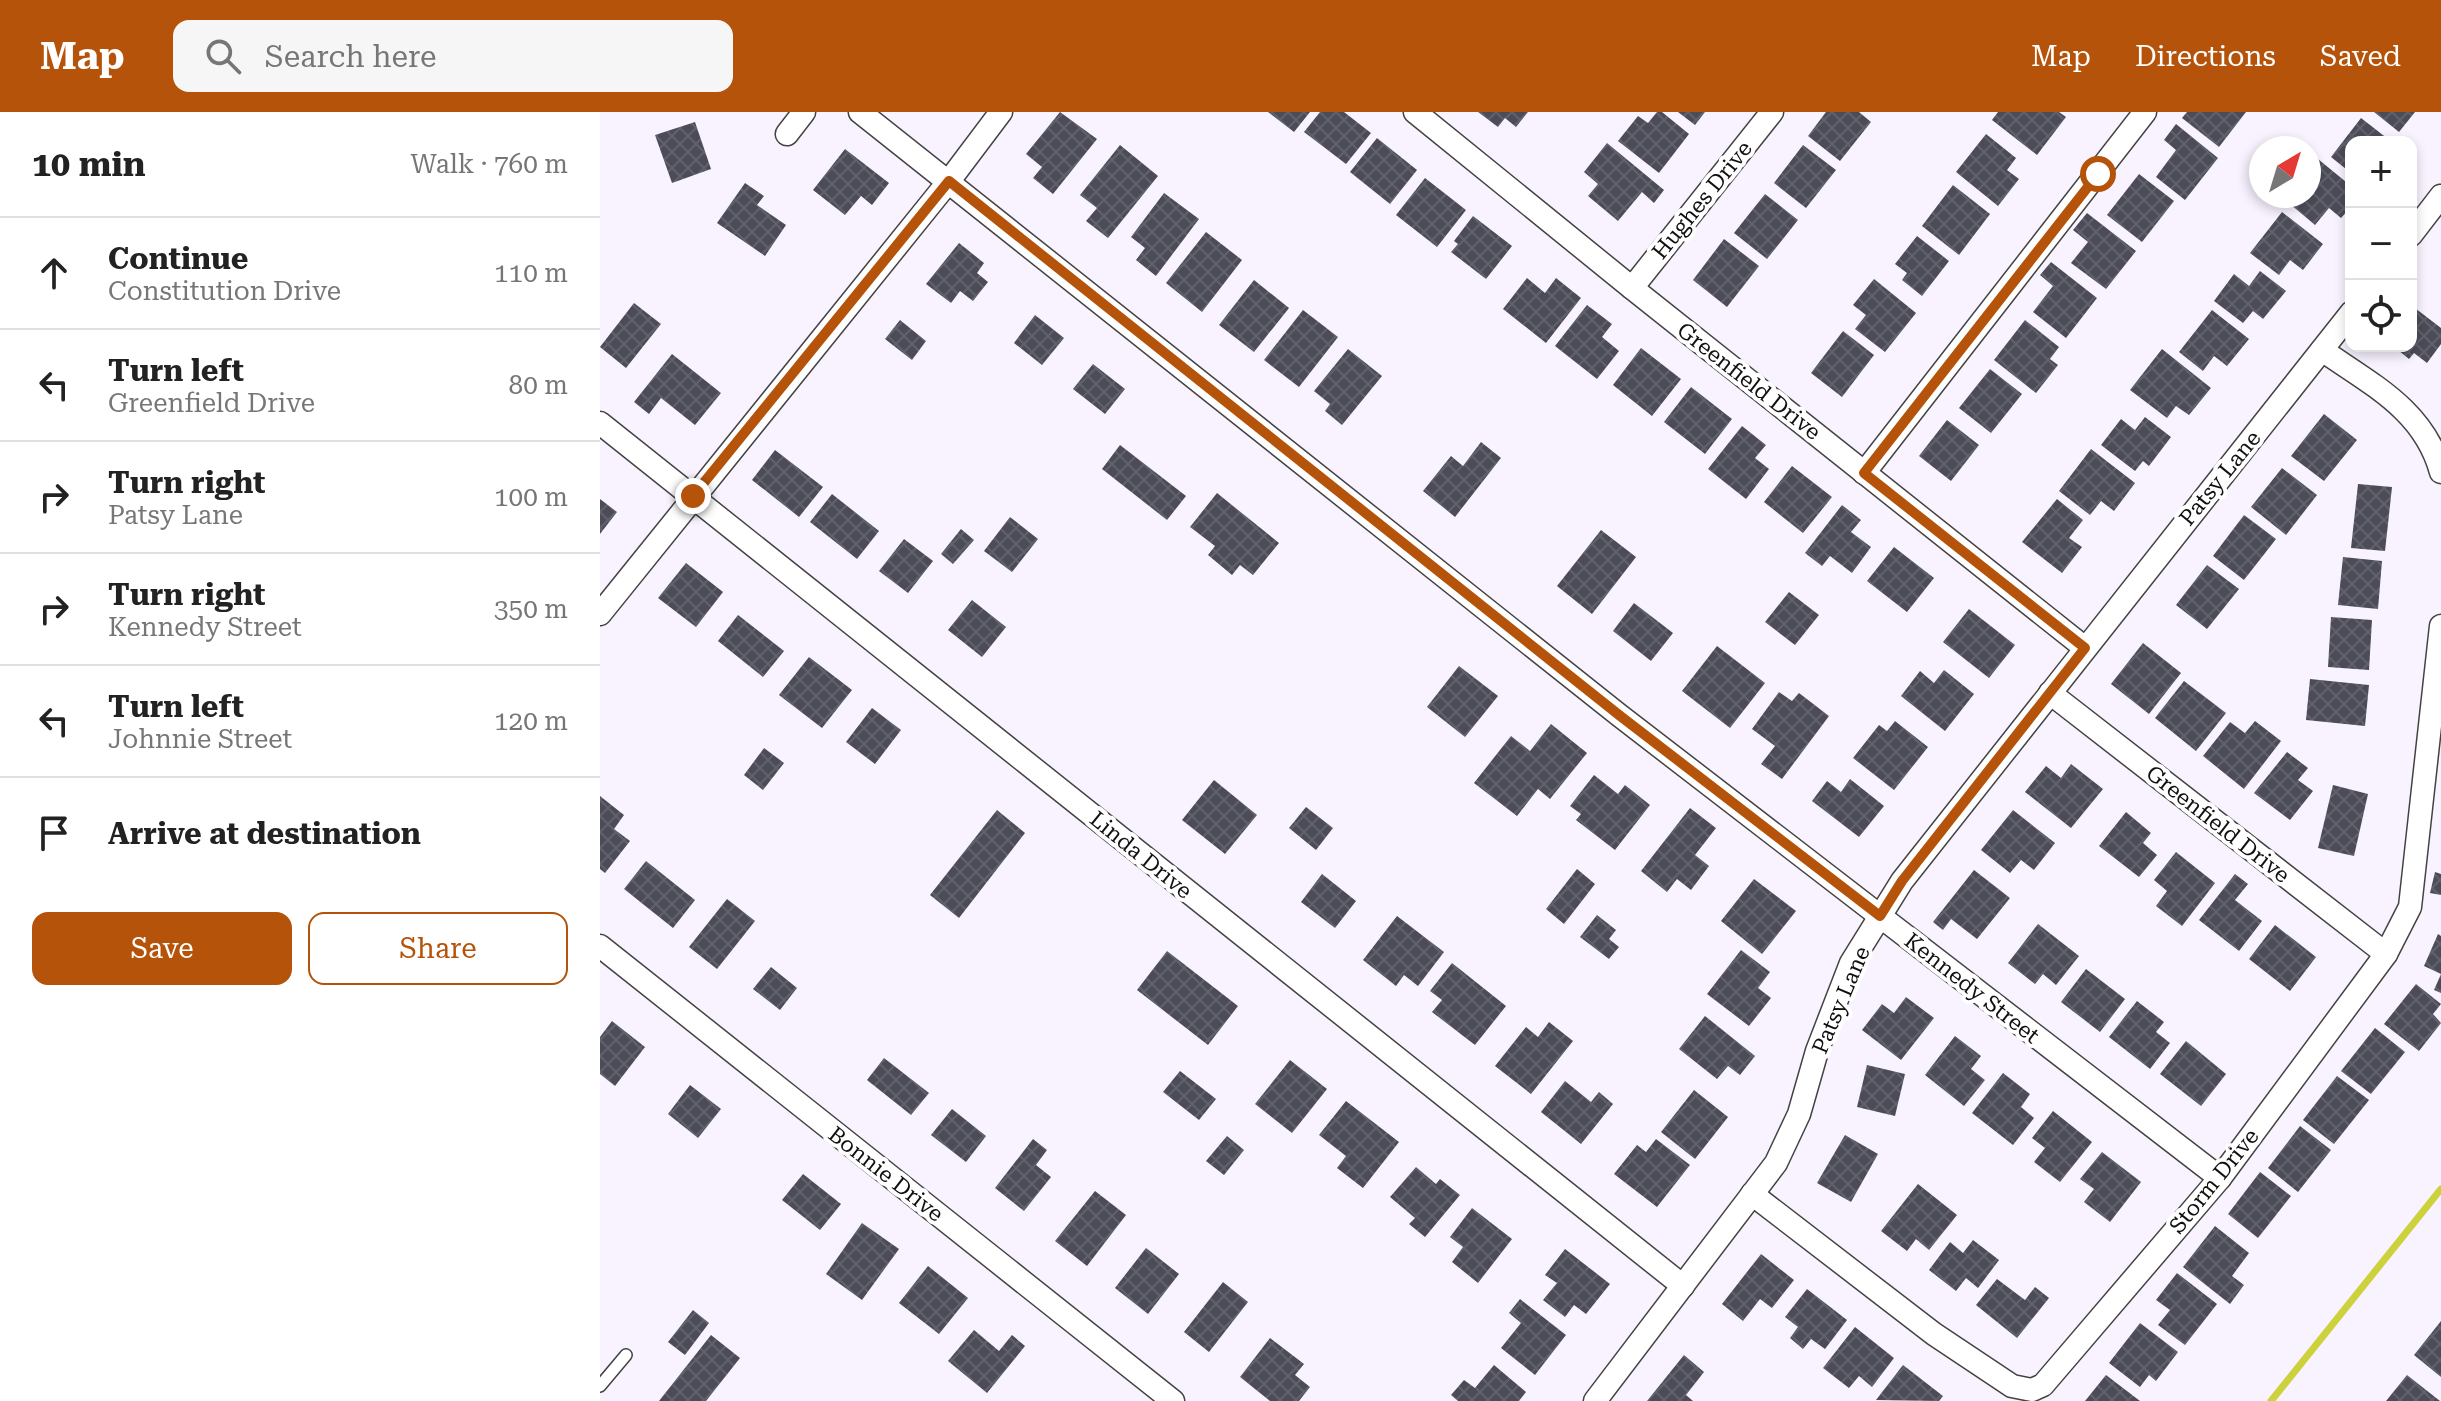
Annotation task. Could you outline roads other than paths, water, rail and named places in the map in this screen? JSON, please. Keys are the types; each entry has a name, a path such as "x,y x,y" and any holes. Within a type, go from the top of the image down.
{"street":[{"path":"787,134 804,112"},
{"name":"Kennedy Street","path":"860,112 1619,715 2220,1178"},
{"path":"600,614 949,181 1001,112"},
{"name":"Greenfield Drive","path":"1415,112 2085,648"},
{"name":"Hughes Drive","path":"1632,288 1772,112"},
{"path":"1864,473 2145,112"},
{"path":"2417,227 2441,196"},
{"name":"Patsy Lane","path":"1595,1401 1776,1163 1790,1138 1817,1051 1851,963 1902,881 2345,321"},
{"path":"2322,350 2400,405 2423,428 2441,472"},
{"name":"Linda Drive","path":"600,423 1683,1286"},
{"name":"Storm Drive","path":"1752,1194 1934,1334 2012,1386 2032,1390 2043,1385 2220,1178 2386,954 2410,907 2441,626"},
{"name":"Greenfield Drive","path":"2050,693 2386,954"},
{"name":"Bonnie Drive","path":"600,946 1173,1401"}],"lane":[{"path":"600,1386 626,1355"}],"waterway":[{"path":"2271,1401 2441,1189"}]}
